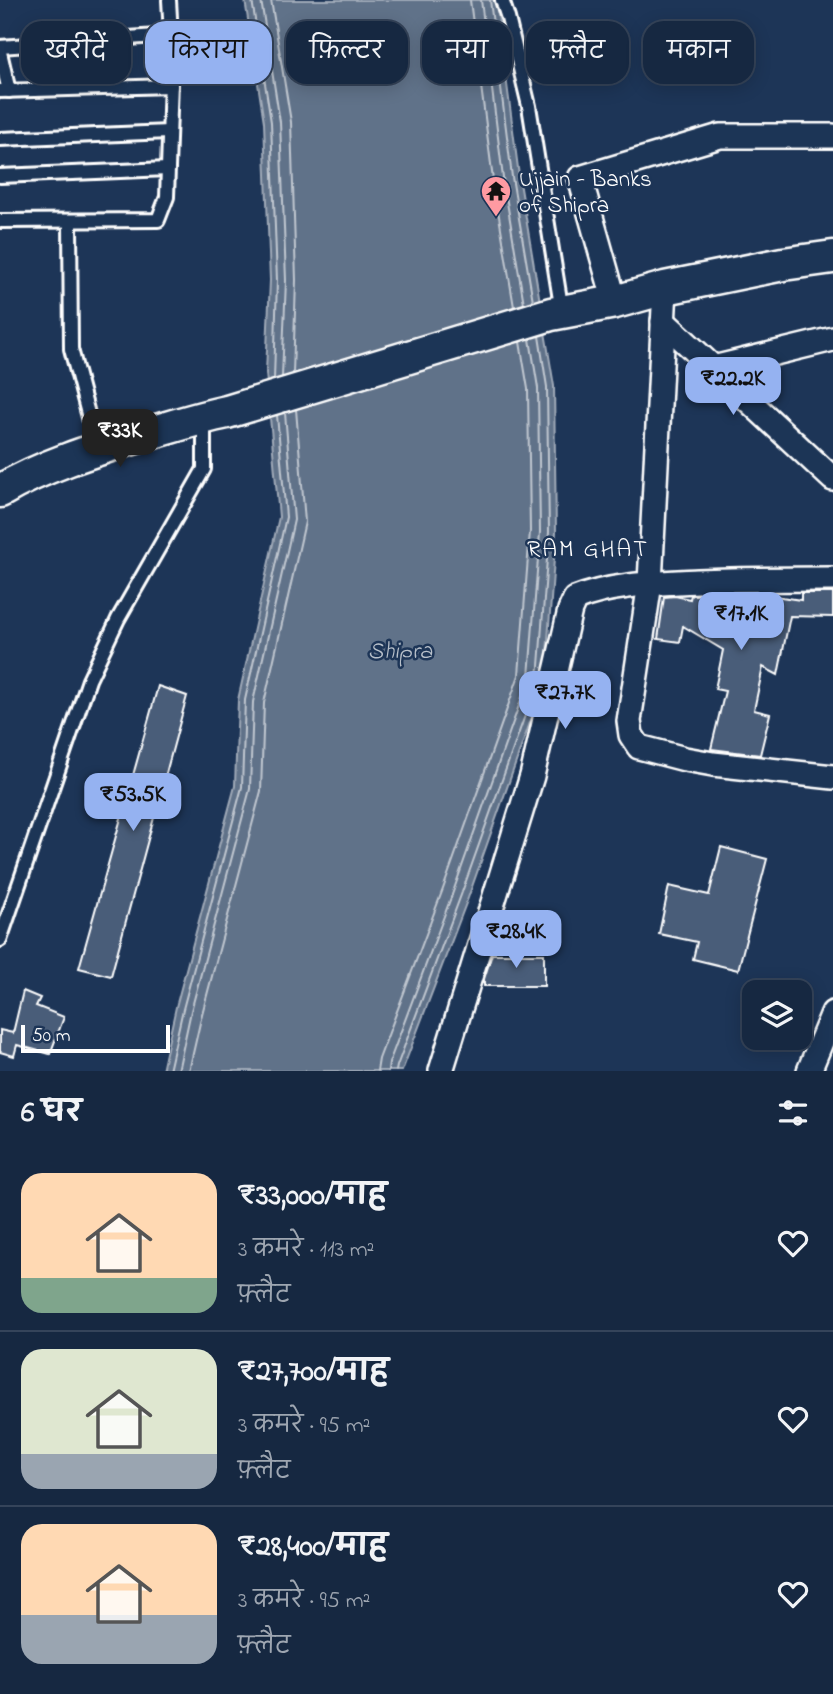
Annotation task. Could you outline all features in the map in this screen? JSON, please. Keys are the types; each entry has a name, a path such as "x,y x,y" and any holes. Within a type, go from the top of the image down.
{"main road":[{"path":"0,491 27,475 97,449 557,313 783,264 833,257"}],"street":[{"path":"615,302 580,178 720,136 833,136"},
{"path":"665,288 650,583 629,721 631,735 639,747 685,759 833,777"},
{"path":"663,321 833,479"},
{"path":"713,368 833,339"},
{"path":"441,1071 532,776 570,610 575,599 587,594 650,583 833,579"},
{"path":"808,1071 833,1013"}],"lane":[{"path":"169,0 170,21"},
{"path":"502,0 529,106 557,313"},
{"path":"0,221 158,220 167,197 171,86 4,91 0,50 145,37"},
{"path":"0,139 169,132"},
{"path":"0,176 168,169"},
{"path":"70,221 71,349 97,449"},
{"path":"0,940 89,680 118,619 204,468 216,414"}],"water":[{"name":"Shipra","path":"245,0 496,0 499,21 422,21 422,84 507,84 519,176 554,386 556,532 545,680 468,898 402,1071 162,1071 176,1007 235,786 238,700 279,517 266,373 270,280 264,122 258,84 272,84 272,21 248,21"}],"building":[{"path":"801,593 833,593 833,617 790,616 778,675 763,667 754,710 770,714 760,755 711,749 725,691 715,689 723,650 683,626 680,642 658,639 664,597 690,599 691,595 721,594 738,600 739,594 761,594 801,600"},
{"path":"158,686 187,696 111,976 79,968"},
{"path":"721,847 767,859 738,970 693,959 697,942 659,934 669,886 709,895"},
{"path":"492,954 544,954 544,986 484,986"},
{"path":"23,991 40,998 36,1006 64,1017 50,1054 17,1045 14,1056 0,1052 0,1030 13,1033"}],"place":[{"name":"Ujjain - Banks of Shipra","path":"496,218"}],"district":[{"name":"RAM GHAT","path":"588,548"}]}
